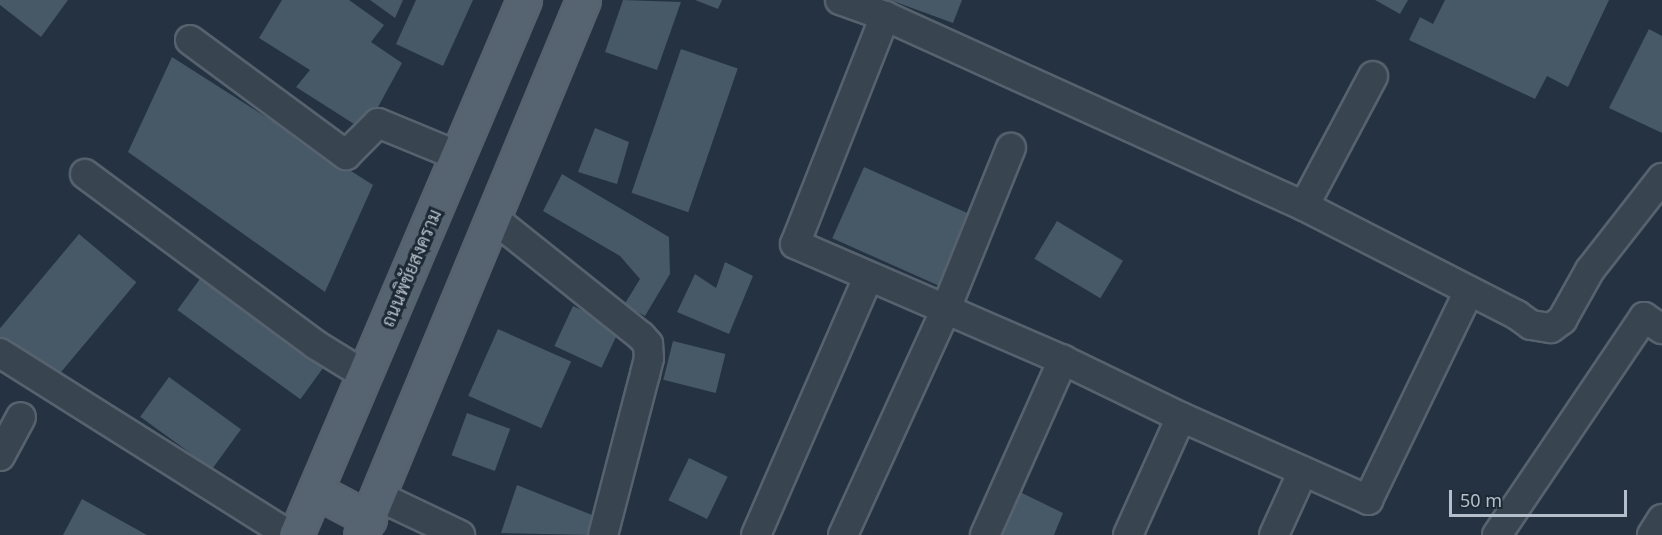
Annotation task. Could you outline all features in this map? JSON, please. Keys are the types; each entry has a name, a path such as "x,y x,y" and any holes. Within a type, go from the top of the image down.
{"main road":[{"name":"ถนนพิชัยสงคราม","path":"296,535 524,0"},
{"path":"316,491 369,517 583,0"}],"street":[{"path":"840,0 885,16 1304,206 1531,325 1551,328 1562,320 1590,270 1662,178"},
{"path":"885,16 795,244 945,311 1063,360 1181,417 1368,500 1469,291"},
{"path":"190,40 346,155 376,124 382,123 458,156"},
{"path":"1304,206 1373,76"},
{"path":"843,535 945,311 1011,148"},
{"path":"85,174 316,345 365,375"},
{"path":"493,218 648,344 647,366 603,535"},
{"path":"756,535 868,277"},
{"path":"1497,535 1644,318 1662,329"},
{"path":"0,353 289,535"},
{"path":"985,535 1063,360"},
{"path":"0,456 21,417"},
{"path":"1128,535 1181,417"},
{"path":"1274,535 1303,471"},
{"path":"369,517 460,535"},
{"path":"1652,535 1662,519"}],"building":[{"path":"0,0 68,0 41,37 0,5"},
{"path":"282,0 349,0 384,25 371,42 402,63 365,131 296,87 310,70 259,38"},
{"path":"370,0 403,0 395,18"},
{"path":"416,0 473,0 443,66 396,44"},
{"path":"623,0 681,2 657,70 605,52"},
{"path":"695,0 722,0 718,9"},
{"path":"890,0 962,0 953,23"},
{"path":"1375,0 1408,0 1400,14"},
{"path":"1445,0 1609,0 1568,87 1547,76 1535,99 1409,40 1420,17 1433,24"},
{"path":"1649,29 1662,36 1662,133 1609,108"},
{"path":"681,49 738,69 688,212 632,193"},
{"path":"172,57 373,185 325,292 128,152"},
{"path":"595,128 629,142 617,184 578,172"},
{"path":"864,167 975,216 943,287 832,238"},
{"path":"562,174 669,237 670,274 645,316 624,305 640,279 620,256 543,211"},
{"path":"1057,221 1123,261 1100,298 1034,259"},
{"path":"79,234 136,282 52,383 0,339 0,328"},
{"path":"725,262 753,276 729,334 677,312 695,274 716,288"},
{"path":"205,272 328,361 300,399 177,310"},
{"path":"573,306 620,328 602,368 554,346"},
{"path":"498,329 571,362 541,428 468,396"},
{"path":"673,341 725,354 716,393 663,380"},
{"path":"169,377 241,429 212,469 140,417"},
{"path":"467,413 510,429 495,471 452,455"},
{"path":"689,458 728,477 707,519 668,500"},
{"path":"517,485 597,517 592,535 501,533"},
{"path":"1020,492 1063,513 1054,535 1001,535"},
{"path":"82,499 147,535 63,535"}]}
